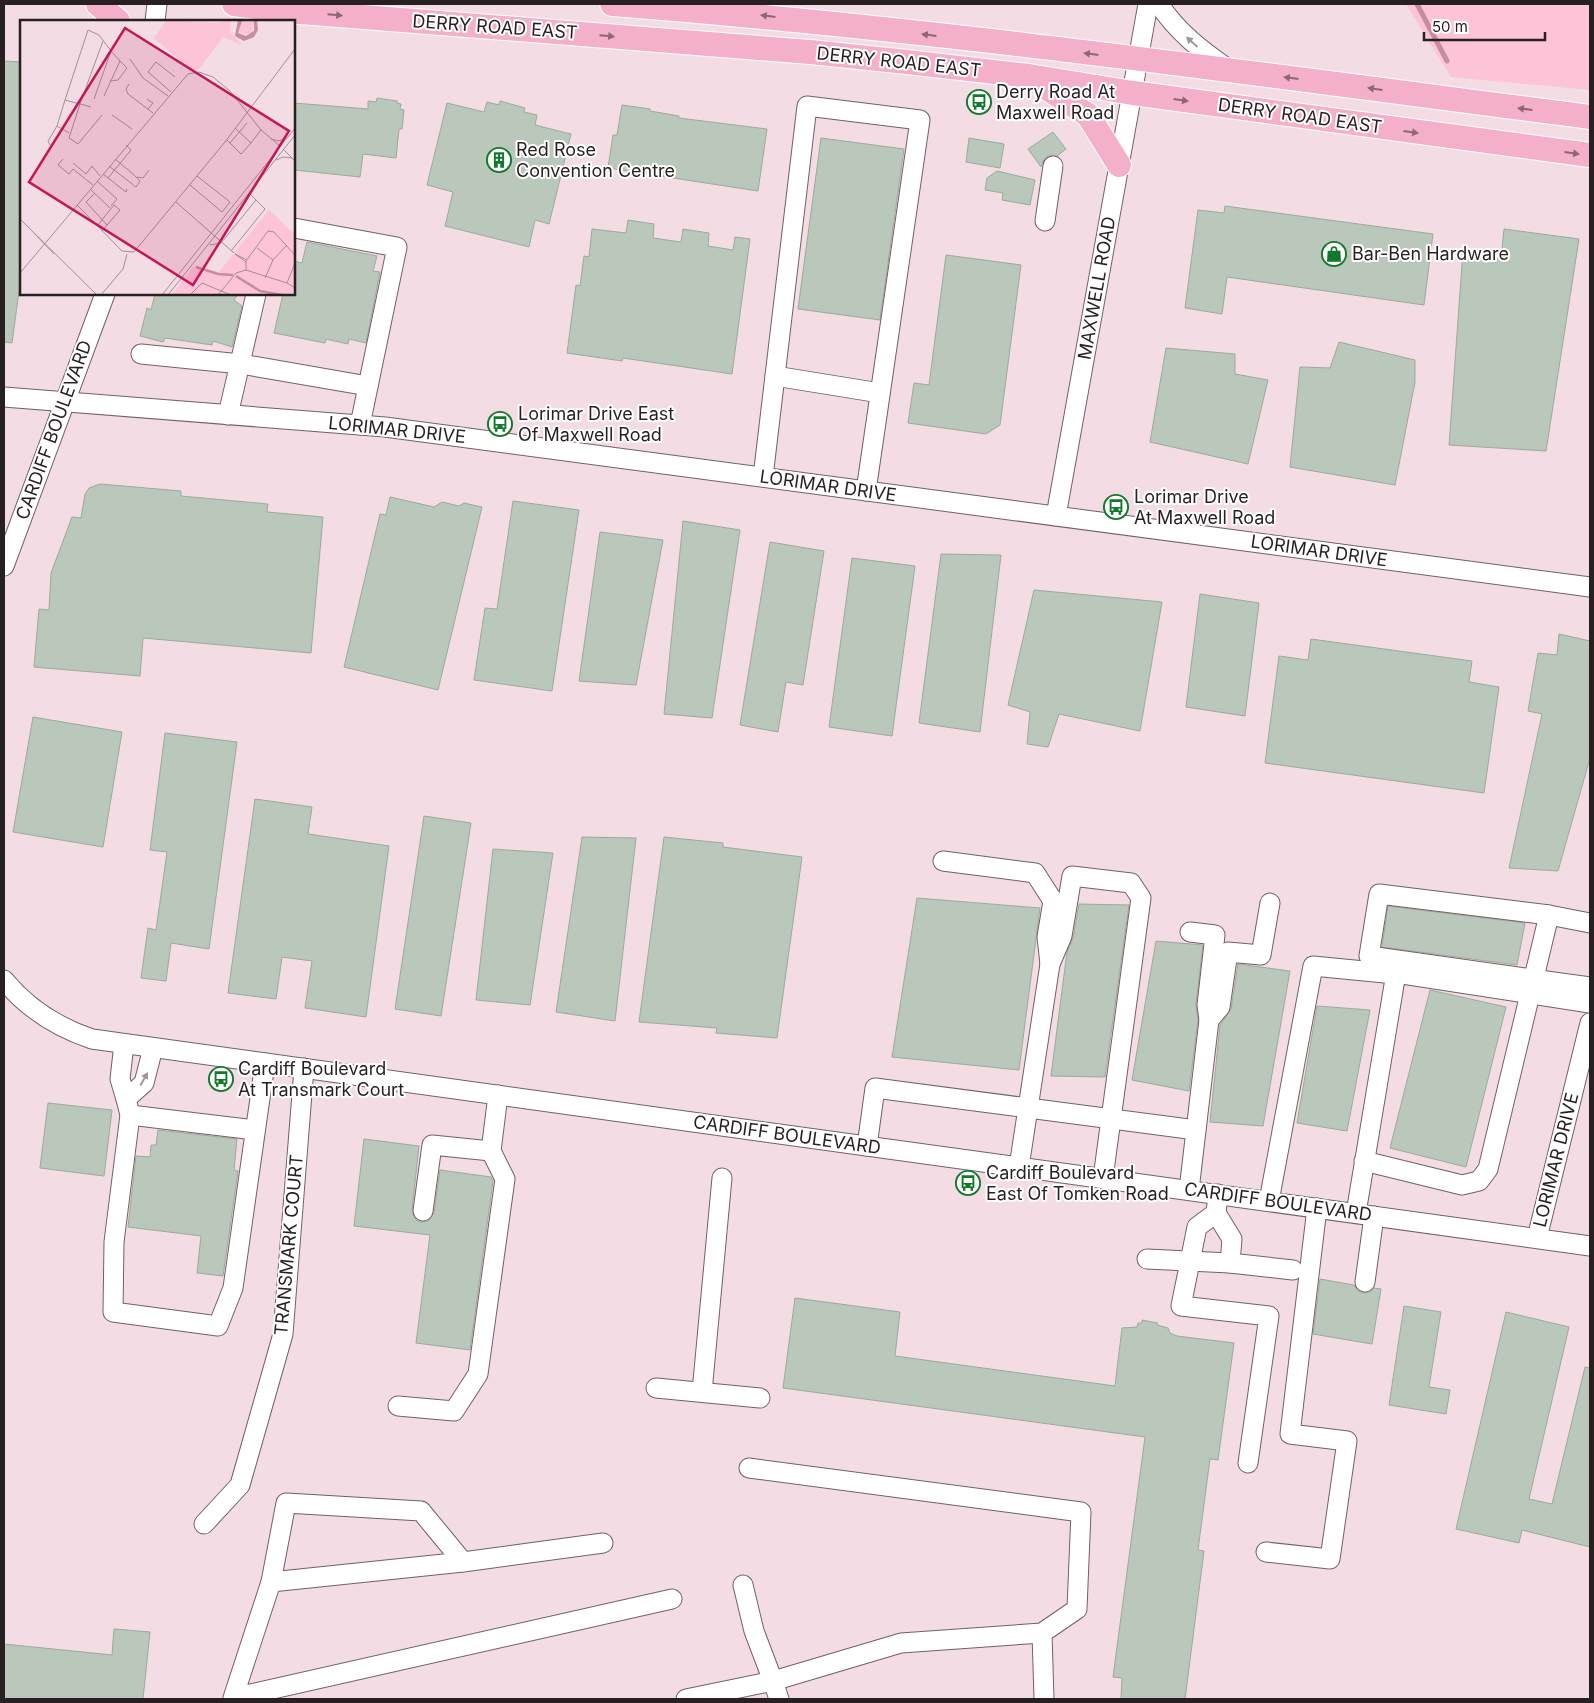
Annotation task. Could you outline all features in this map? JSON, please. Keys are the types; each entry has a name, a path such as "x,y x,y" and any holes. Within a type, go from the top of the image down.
{"main road":[{"path":"98,4 117,20"},
{"name":"DERRY ROAD EAST","path":"234,4 342,15 810,52 1028,76 1133,93 1590,155"},
{"name":"DERRY ROAD EAST","path":"612,4 654,5 752,14 1231,71 1590,117"},
{"path":"1028,76 1088,116 1119,165"}],"street":[{"path":"155,20 156,4"},
{"name":"MAXWELL ROAD","path":"1056,516 1148,4"},
{"path":"1159,4 1168,18 1192,42 1231,71"},
{"path":"763,477 807,106 920,120 866,491"},
{"path":"1045,221 1053,166"},
{"path":"295,228 397,247 360,425"},
{"name":"CARDIFF BOULEVARD","path":"4,566 105,295"},
{"path":"228,415 256,295"},
{"path":"141,354 240,364 368,386"},
{"path":"775,376 880,392"},
{"name":"LORIMAR DRIVE","path":"4,397 360,425 1590,586"},
{"path":"944,861 1035,873 1053,901 1047,937 1050,964"},
{"path":"1019,1167 1050,964 1062,936 1072,876 1131,883 1141,898 1104,1178"},
{"path":"1590,923 1549,915 1379,894 1369,956 1533,986 1590,1003"},
{"path":"1209,1020 1220,1007 1228,952 1261,955 1270,903"},
{"path":"1364,1161 1462,1185 1478,1181 1488,1169 1549,915"},
{"path":"1189,1190 1209,1020 1207,1005 1215,935 1190,932"},
{"path":"1269,1201 1313,966 1533,986 1590,987"},
{"path":"1365,1282 1364,1161 1395,974"},
{"name":"CARDIFF BOULEVARD","path":"4,980 30,1008 49,1021 70,1032 92,1039 1590,1246"},
{"name":"LORIMAR DRIVE","path":"1537,1238 1590,1023"},
{"path":"124,1044 120,1079 128,1107 114,1242 113,1312 218,1326 233,1288 265,1063"},
{"path":"128,1107 144,1083 153,1048"},
{"name":"TRANSMARK COURT","path":"204,1524 240,1485 283,1334 304,1068"},
{"path":"868,1146 875,1088 1196,1130"},
{"path":"398,1406 454,1411 478,1374 505,1179 490,1151 498,1095"},
{"path":"128,1107 255,1130"},
{"path":"423,1211 432,1145 490,1151"},
{"path":"702,1392 722,1178"},
{"path":"1218,1194 1216,1214 1232,1239 1230,1263"},
{"path":"1266,1552 1330,1559 1347,1441 1290,1434 1317,1208"},
{"path":"1216,1214 1197,1227 1181,1306 1269,1316 1248,1463"},
{"path":"1147,1259 1230,1263 1293,1270"},
{"path":"656,1388 760,1398"},
{"path":"686,1699 773,1681 901,1643 1042,1633 1077,1609 1081,1512 750,1468"},
{"path":"233,1699 271,1582 286,1503 422,1511 463,1562"},
{"path":"271,1582 463,1562 603,1543"},
{"path":"742,1585 754,1631 779,1699"},
{"path":"233,1699 672,1599"},
{"path":"1042,1633 1044,1699"}],"shaded area":[{"path":"1406,4 1590,4 1590,90 1451,77"}],"building":[{"path":"4,61 20,62 20,291 12,343 4,342"},
{"path":"377,98 397,101 397,103 401,104 400,109 404,110 402,129 399,129 396,158 363,154 360,177 295,170 295,103 368,109 368,101 376,102"},
{"name":"Red Rose Convention Centre","path":"500,101 525,108 524,112 537,115 535,125 571,134 549,224 535,220 529,247 445,226 453,192 427,185 447,103 484,112 487,102 499,105"},
{"path":"622,105 650,109 650,111 679,116 679,118 767,129 758,191 608,168 613,135 617,135"},
{"path":"1053,132 1066,149 1057,156 1048,156 1044,159 1041,167 1028,149"},
{"path":"821,138 904,149 880,320 798,309"},
{"path":"969,138 1004,144 1000,168 966,162"},
{"path":"997,171 1035,180 1030,205 1002,200 1003,193 985,190 987,178"},
{"path":"1225,206 1433,234 1424,305 1227,277 1222,314 1185,308 1198,210 1224,213"},
{"path":"628,220 654,224 653,238 681,242 683,229 709,233 708,246 733,250 735,237 750,239 732,374 623,358 622,361 567,353 576,285 580,286 584,256 589,257 592,229 626,233"},
{"path":"1504,229 1579,239 1546,451 1449,445 1463,251 1501,259"},
{"path":"307,242 377,256 373,271 380,272 366,343 349,339 348,344 326,339 325,343 274,333 283,295 295,295 295,261 302,263"},
{"path":"946,255 1021,265 1000,425 986,434 908,423 914,383 929,385"},
{"path":"155,295 237,295 234,300 242,306 232,347 213,341 212,345 165,338 163,342 140,336 147,308 151,310"},
{"path":"1339,342 1415,360 1415,382 1395,485 1290,467 1300,367 1330,368"},
{"path":"1166,348 1235,354 1235,374 1268,380 1248,464 1150,442"},
{"path":"100,484 181,491 181,496 268,504 267,512 323,517 311,653 143,638 140,676 34,667 39,609 49,610 51,573 72,517 81,518 85,494 89,488"},
{"path":"390,497 434,507 442,502 459,506 464,503 482,507 438,690 344,667 380,514 386,515"},
{"path":"513,501 579,510 552,691 474,680 485,608 497,609"},
{"path":"683,521 740,530 712,718 664,714"},
{"path":"600,532 663,540 636,685 579,681"},
{"path":"770,542 824,551 803,685 786,682 778,732 740,725"},
{"path":"941,554 1001,555 980,732 919,723"},
{"path":"852,558 915,566 892,736 829,727"},
{"path":"1034,590 1162,602 1140,731 1059,714 1048,747 1027,744 1030,712 1008,705"},
{"path":"1200,594 1259,603 1245,716 1186,707"},
{"path":"1559,634 1590,641 1590,758 1558,871 1509,868 1542,714 1528,711 1538,653 1557,655"},
{"path":"1311,639 1472,661 1469,682 1499,687 1484,793 1265,763 1279,656 1308,660"},
{"path":"33,717 122,732 103,847 13,832"},
{"path":"165,733 237,742 209,949 171,943 166,981 141,978 148,928 156,930 167,852 150,850"},
{"path":"255,799 312,807 308,834 389,846 366,1017 305,1008 312,961 282,957 276,999 228,993"},
{"path":"424,816 471,823 441,1016 395,1009"},
{"path":"582,837 636,838 615,1021 556,1012"},
{"path":"664,837 723,843 723,847 802,857 777,1038 716,1033 717,1028 639,1022"},
{"path":"493,849 553,853 530,1005 476,1000"},
{"path":"917,898 1040,908 1019,1070 892,1057"},
{"path":"1079,904 1129,905 1105,1077 1051,1076 1067,952 1073,938"},
{"path":"1388,906 1525,923 1517,965 1382,947"},
{"path":"1156,941 1203,945 1196,1004 1198,1020 1189,1091 1132,1080"},
{"path":"1238,964 1290,971 1263,1126 1210,1122 1220,1025 1231,1009"},
{"path":"1430,990 1506,1007 1466,1167 1390,1148"},
{"path":"1317,1006 1370,1010 1347,1131 1297,1123"},
{"path":"48,1103 112,1110 104,1176 40,1168"},
{"path":"158,1130 237,1139 234,1170 238,1171 223,1276 197,1273 201,1236 128,1227 136,1156 150,1157 151,1145 156,1145"},
{"path":"364,1139 419,1146 412,1210 416,1220 421,1222 428,1221 434,1213 440,1170 491,1177 493,1181 470,1350 416,1343 430,1235 354,1226"},
{"path":"1320,1279 1354,1285 1358,1291 1363,1293 1370,1292 1374,1288 1381,1289 1372,1344 1313,1334"},
{"path":"795,1298 900,1312 895,1356 1115,1386 1122,1328 1137,1327 1138,1323 1142,1323 1142,1320 1158,1323 1157,1325 1168,1328 1170,1333 1177,1336 1234,1343 1218,1460 1210,1459 1198,1550 1204,1551 1185,1699 1121,1699 1122,1678 1113,1677 1145,1437 783,1388"},
{"path":"1404,1306 1441,1312 1429,1387 1450,1390 1446,1414 1389,1405"},
{"path":"1506,1312 1569,1327 1529,1499 1552,1504 1585,1367 1590,1368 1590,1547 1522,1530 1519,1543 1456,1529"},
{"path":"114,1629 150,1632 143,1699 4,1699 4,1644 112,1655"}],"waterway":[{"path":"1417,4 1447,61"}],"place":[{"name":"Derry Road At Maxwell Road","path":"979,102"},
{"name":"Red Rose Convention Centre","path":"499,160"},
{"name":"Bar-Ben Hardware","path":"1334,254"},
{"name":"Lorimar Drive East Of Maxwell Road","path":"500,424"},
{"name":"Lorimar Drive At Maxwell Road","path":"1116,507"},
{"name":"Cardiff Boulevard At Transmark Court","path":"221,1079"},
{"name":"Cardiff Boulevard East Of Tomken Road","path":"968,1183"}]}
